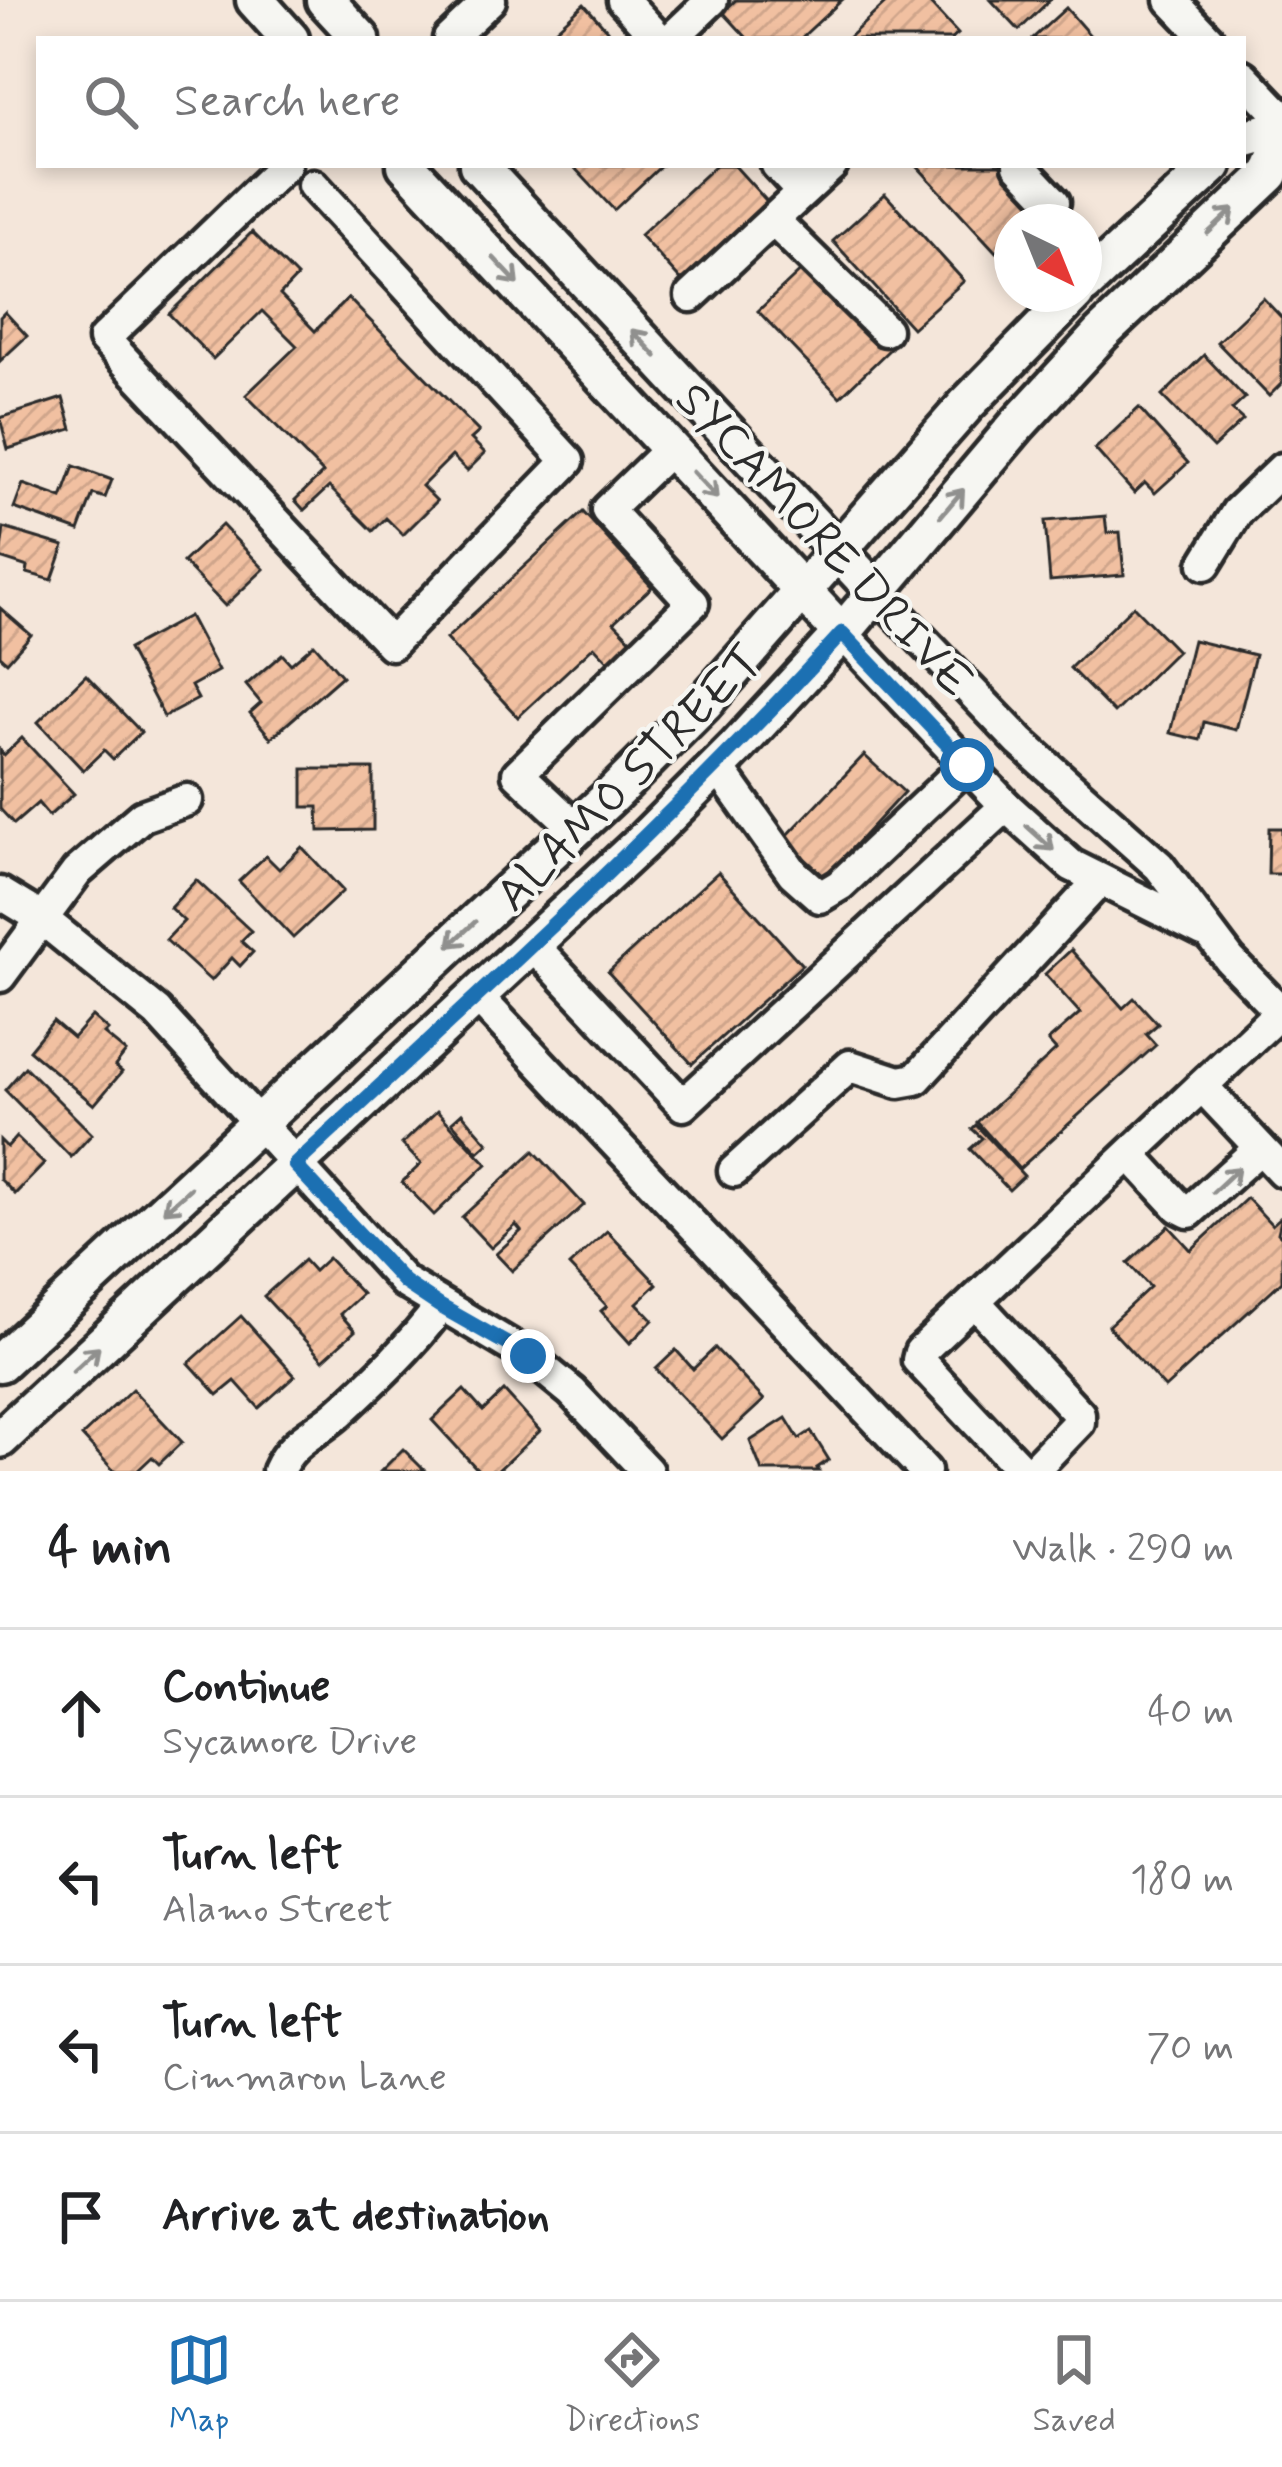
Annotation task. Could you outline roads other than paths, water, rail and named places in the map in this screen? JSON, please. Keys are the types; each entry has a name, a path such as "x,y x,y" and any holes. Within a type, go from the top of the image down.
{"main road":[{"path":"255,0 287,36"},
{"path":"325,0 358,36"},
{"path":"1246,138 1282,128"},
{"name":"ALAMO STREET","path":"0,1439 717,766 842,633 1017,425 1101,334 1270,174 1282,145"},
{"name":"SYCAMORE DRIVE","path":"409,168 842,633"},
{"name":"SYCAMORE DRIVE","path":"481,168 877,592"},
{"path":"1102,268 1210,168"},
{"name":"ALAMO STREET","path":"0,1363 576,828 704,703 967,404 1057,312"}],"street":[{"path":"452,36 490,0"},
{"path":"623,0 656,36"},
{"path":"673,36 712,0"},
{"path":"1171,0 1205,36"},
{"path":"1246,79 1282,117"},
{"path":"780,168 802,192"},
{"path":"691,296 829,168"},
{"path":"1022,168 1054,202"},
{"path":"306,170 568,461 391,644 104,339 306,170"},
{"path":"773,220 885,330"},
{"path":"576,828 518,774 693,603 607,510 670,448"},
{"path":"1205,564 1237,512 1282,469"},
{"name":"SYCAMORE DRIVE","path":"877,592 1020,742 1159,866 1208,934 1281,1012"},
{"name":"SYCAMORE DRIVE","path":"842,633 1006,806 1071,865 1208,934"},
{"path":"717,766 793,873 820,897 839,885 967,765"},
{"path":"0,976 77,872 111,840 142,816 187,800"},
{"path":"532,944 683,1105 1006,806"},
{"path":"734,1171 850,1066 899,1082 916,1079 1100,880"},
{"path":"0,893 40,918 157,1012 404,1282 528,1356 572,1392 647,1471"},
{"path":"477,996 925,1471"},
{"path":"974,1301 1079,1414 1079,1423 1028,1471 918,1360 920,1352 974,1301 1131,1155 1281,1012"},
{"path":"1202,1086 1282,1171"},
{"path":"1131,1155 1189,1212 1260,1148"},
{"path":"278,1471 302,1436 333,1418 395,1362 440,1306"}]}
